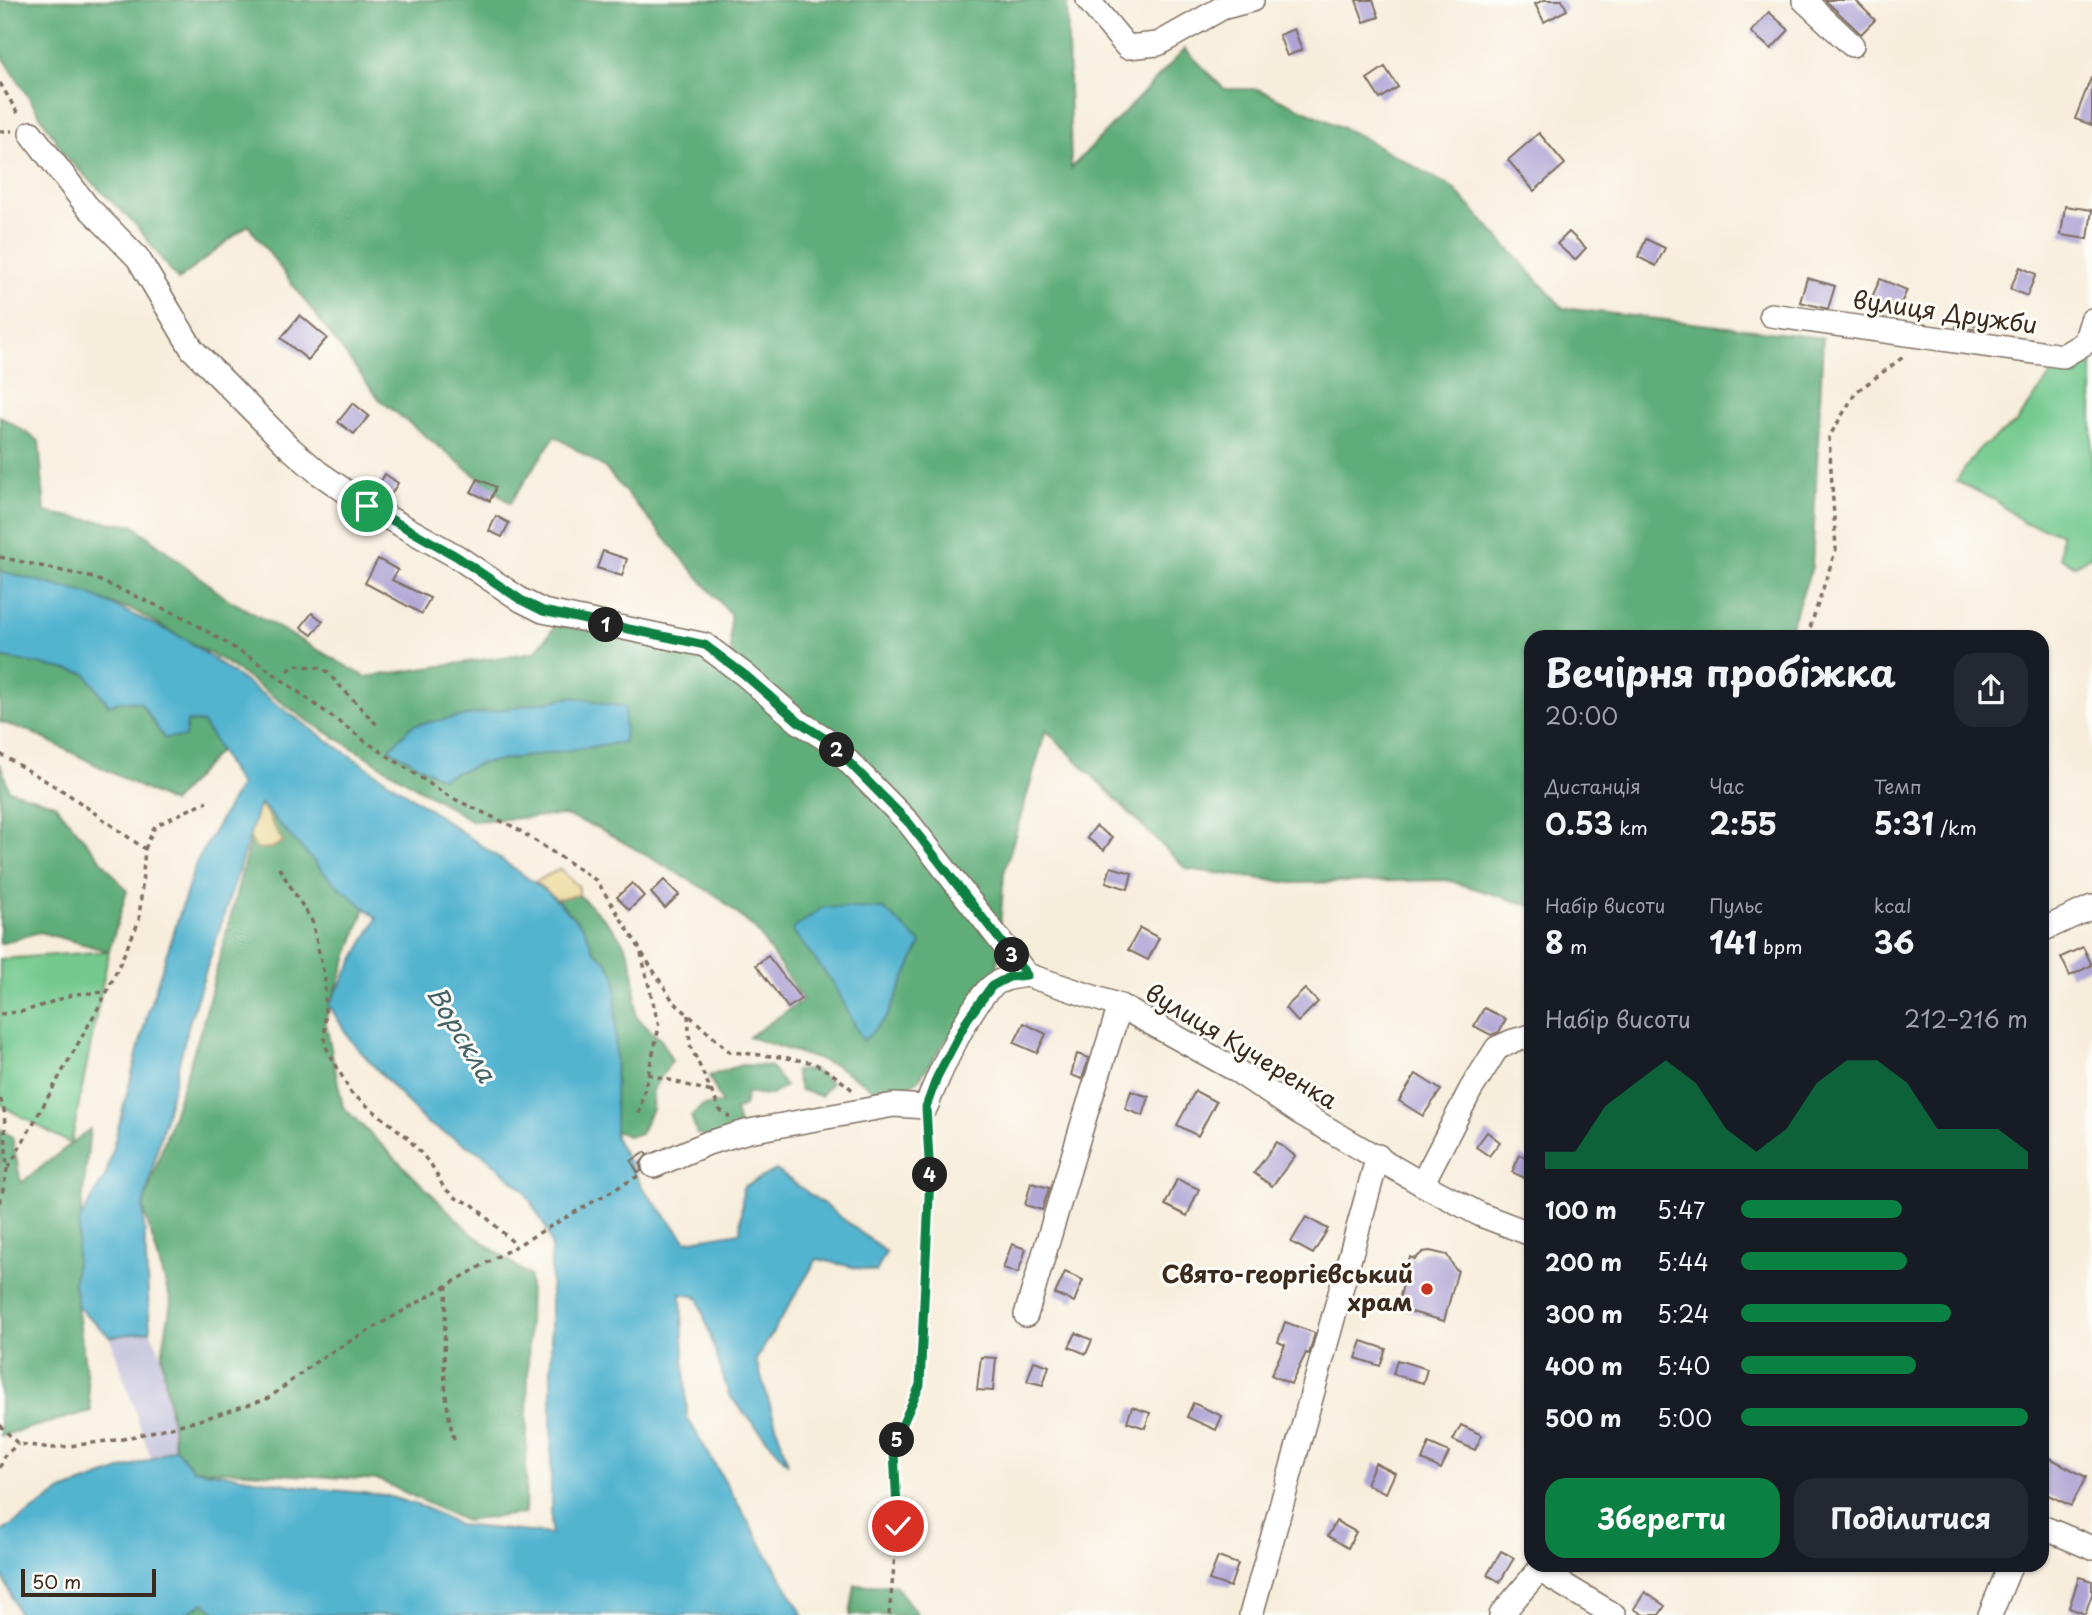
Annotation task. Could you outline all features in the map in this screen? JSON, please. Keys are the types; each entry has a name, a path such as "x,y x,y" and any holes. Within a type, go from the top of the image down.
{"street":[{"path":"1088,0 1127,47 1158,44 1222,8 1252,0"},
{"path":"1804,0 1852,45"},
{"path":"31,133 86,205 138,258 192,349 300,457 367,506 456,556 521,600 543,611 705,645 745,675 799,722 826,739 909,823 1027,975"},
{"name":"вулиця Дружби","path":"1771,315 2063,356 2085,343 2092,320"},
{"path":"2049,927 2092,907"},
{"path":"654,1167 708,1143 749,1131 877,1107 926,1107 937,1077 968,1018 992,986 1009,977 1027,975"},
{"name":"вулиця Кучеренка","path":"1027,975 1120,1006 1234,1069 1297,1111 1422,1184 1481,1215 1524,1231"},
{"path":"1026,1315 1120,1006"},
{"path":"1422,1184 1471,1088 1497,1048 1524,1038"},
{"path":"1251,1615 1378,1156"},
{"path":"2049,1530 2092,1548"},
{"path":"1501,1615 1537,1572"},
{"path":"1542,1572 1614,1615"},
{"path":"1990,1615 2008,1572"}],"path":[{"path":"0,83 31,133"},
{"path":"1809,630 1836,549 1829,437 1856,392 1930,337"},
{"path":"0,557 94,578 185,618 248,656 365,741 450,797 514,827 597,881 673,1001 730,1052 782,1056 814,1063 877,1107"},
{"path":"288,671 295,665 323,668 379,727"},
{"path":"0,754 68,794 145,849"},
{"path":"7,1170 107,992 139,921 145,849 155,826 207,801"},
{"path":"279,868 312,921 325,979 325,1045 351,1093 407,1137 432,1166 444,1188 456,1198 472,1204 517,1246"},
{"path":"639,1114 659,1027 640,949"},
{"path":"0,1014 24,1011 75,994 107,992"},
{"path":"688,1015 690,1045 720,1110 749,1131"},
{"path":"648,1074 712,1092"},
{"path":"0,1099 4,1107 7,1170 0,1203"},
{"path":"889,1615 898,1526 894,1452 900,1430 920,1385 930,1177 926,1107"},
{"path":"0,1425 18,1444 54,1448 123,1439 203,1419 269,1398 321,1358 654,1167"},
{"path":"447,1285 443,1343 448,1421 454,1442"},
{"path":"0,1468 2,1457 18,1444"}],"shaded area":[{"path":"150,1331 162,1356 175,1448 151,1459 110,1337"}],"green space":[{"path":"0,0 1067,0 1071,168 1185,49 1224,89 1258,89 1358,135 1453,188 1563,308 1823,338 1812,567 1790,630 1524,630 1524,904 1447,880 1292,883 1186,869 1046,730 1004,873 997,969 919,1079 900,1092 873,1089 835,1065 749,1037 803,1000 756,930 717,896 600,829 565,815 472,821 305,719 225,662 133,610 0,571 0,416 39,441 45,512 133,525 226,598 366,677 535,652 556,625 731,655 730,614 605,468 555,436 510,503 379,399 248,225 178,280 135,224 67,158 0,52"},
{"path":"2092,344 2092,555 2074,566 2060,557 2061,533 2024,523 1995,500 1956,481 1978,450 2016,423 2055,369 2077,377"},
{"path":"0,657 85,673 109,705 120,701 140,702 164,738 187,721 203,723 221,749 172,803 29,731 0,722"},
{"path":"0,763 9,790 55,804 127,891 109,951 39,932 0,944"},
{"path":"260,802 365,908 325,1020 343,1107 472,1234 530,1276 525,1513 465,1521 379,1480 193,1469 175,1448 162,1356 171,1302 143,1207 202,1026"},
{"path":"579,895 624,944 635,984 636,1017 662,1041 672,1061 653,1089 652,1109 640,1134 628,1136 615,1131 616,976 605,960 594,951 584,928 556,899"},
{"path":"109,951 71,1144 4,1107 0,1102 0,959"},
{"path":"741,1065 770,1066 785,1086 771,1095 747,1093 744,1106 735,1110 740,1130 722,1139 697,1134 691,1116 702,1106 722,1103 709,1076"},
{"path":"814,1070 831,1083 821,1096 800,1090 795,1071"},
{"path":"0,1129 12,1137 21,1183 90,1129 74,1281 91,1411 0,1436"},
{"path":"855,1585 895,1585 918,1615 850,1615"},
{"path":"204,1603 222,1615 184,1615"}],"sand":[{"path":"260,802 283,842 272,848 256,849 249,836"},
{"path":"560,869 579,887 579,895 556,899 535,882"}],"water":[{"name":"Ворскла","path":"0,571 89,594 185,639 549,893 584,928 594,951 605,960 616,976 615,1137 642,1187 686,1241 740,1232 743,1187 776,1170 886,1252 876,1272 817,1259 756,1360 788,1464 729,1395 698,1297 681,1294 687,1417 803,1615 222,1615 204,1603 184,1615 19,1615 0,1569 0,1533 62,1491 175,1448 193,1469 311,1488 384,1495 426,1508 458,1525 551,1534 551,1243 546,1228 524,1190 484,1155 425,1122 351,1041 329,1005 377,918 329,878 260,803 189,1023 143,1207 150,1331 110,1337 78,1307 74,1283 80,1219 106,1175 148,1012 196,863 240,785 203,723 187,721 185,737 164,738 140,702 120,701 109,705 85,673 0,657"},
{"path":"572,697 625,707 624,742 483,763 441,778 389,749 413,725"},
{"path":"823,907 884,909 921,943 887,1017 863,1041 834,984 792,930"}],"building":[{"path":"1356,0 1373,0 1379,17 1364,22"},
{"path":"1544,0 1562,0 1567,10 1544,22 1535,4"},
{"path":"1825,0 1855,0 1875,20 1861,34"},
{"path":"1769,12 1789,30 1771,49 1751,32"},
{"path":"1294,29 1302,50 1287,56 1279,35"},
{"path":"1385,67 1398,87 1380,99 1367,79"},
{"path":"2092,78 2092,125 2075,119"},
{"path":"1539,133 1565,164 1534,191 1508,160"},
{"path":"2065,206 2092,210 2088,239 2061,235"},
{"path":"1569,232 1586,248 1575,260 1557,244"},
{"path":"1646,239 1665,248 1656,266 1638,257"},
{"path":"2020,267 2036,274 2027,296 2010,289"},
{"path":"1807,278 1835,286 1828,309 1800,302"},
{"path":"1880,279 1907,290 1896,315 1869,304"},
{"path":"300,315 327,338 308,360 281,338"},
{"path":"1958,320 1981,328 1956,327"},
{"path":"353,403 369,416 354,434 338,422"},
{"path":"385,474 398,483 387,501 374,493"},
{"path":"478,479 496,487 490,501 471,492"},
{"path":"496,516 509,523 502,537 489,531"},
{"path":"603,551 627,559 622,576 597,568"},
{"path":"378,559 398,570 392,580 430,598 422,614 365,583"},
{"path":"312,613 323,621 312,635 301,627"},
{"path":"1096,826 1112,838 1104,850 1087,838"},
{"path":"1111,867 1132,873 1128,889 1106,882"},
{"path":"664,880 679,895 665,908 651,893"},
{"path":"632,883 644,896 629,910 617,897"},
{"path":"1140,928 1159,938 1148,960 1128,950"},
{"path":"2083,947 2092,965 2070,976 2061,957"},
{"path":"768,956 801,999 788,1008 756,965"},
{"path":"1305,989 1318,1002 1298,1022 1285,1008"},
{"path":"1484,1008 1506,1019 1499,1032 1491,1035 1474,1026"},
{"path":"1024,1023 1046,1034 1037,1053 1014,1043"},
{"path":"1077,1054 1089,1058 1082,1079 1071,1075"},
{"path":"1416,1074 1441,1090 1423,1116 1399,1101"},
{"path":"1131,1091 1149,1097 1143,1116 1125,1109"},
{"path":"1195,1091 1216,1102 1198,1136 1177,1125"},
{"path":"1487,1132 1500,1142 1489,1156 1476,1147"},
{"path":"1277,1142 1295,1156 1272,1186 1254,1173"},
{"path":"645,1152 647,1155 640,1164 641,1171 638,1173 631,1161"},
{"path":"1520,1155 1524,1157 1524,1178 1512,1172"},
{"path":"1177,1179 1199,1189 1187,1216 1165,1205"},
{"path":"1031,1183 1049,1188 1042,1210 1025,1205"},
{"path":"1306,1217 1328,1229 1313,1254 1291,1242"},
{"path":"1012,1244 1026,1249 1018,1273 1003,1268"},
{"name":"Свято-георгієвський храм","path":"1423,1252 1447,1255 1458,1270 1444,1321 1397,1308 1410,1257 1415,1259"},
{"path":"1065,1272 1083,1280 1074,1302 1055,1294"},
{"path":"1285,1322 1315,1333 1309,1354 1306,1353 1291,1384 1271,1375 1285,1345 1278,1342"},
{"path":"1076,1333 1092,1340 1086,1354 1069,1347"},
{"path":"1362,1341 1386,1349 1380,1366 1356,1358"},
{"path":"981,1357 996,1358 993,1391 977,1390"},
{"path":"1397,1360 1427,1369 1423,1383 1393,1374"},
{"path":"1034,1361 1049,1366 1043,1385 1027,1381"},
{"path":"1193,1403 1222,1416 1216,1430 1187,1417"},
{"path":"1132,1407 1150,1413 1145,1428 1127,1422"},
{"path":"1461,1425 1482,1435 1475,1450 1453,1440"},
{"path":"1429,1443 1449,1452 1441,1469 1422,1460"},
{"path":"2049,1458 2086,1477 2071,1506 2049,1495"},
{"path":"1375,1463 1395,1473 1386,1493 1366,1484"},
{"path":"1336,1521 1356,1532 1348,1548 1328,1536"},
{"path":"1501,1551 1514,1558 1500,1582 1487,1575"},
{"path":"1218,1557 1238,1564 1230,1587 1209,1580"},
{"path":"2079,1577 2092,1581 2092,1594 2085,1614 2069,1608"},
{"path":"1645,1592 1665,1606 1659,1615 1644,1615 1634,1609"}],"place":[{"name":"Свято-георгієвський храм","path":"1427,1289"}],"route":[{"path":"367,506 456,556 521,600 543,611 705,645 745,675 799,722 826,739 909,823 1027,975 1009,977 992,986 968,1018 937,1077 926,1107 930,1177 920,1385 900,1430 894,1452 898,1526"}]}
